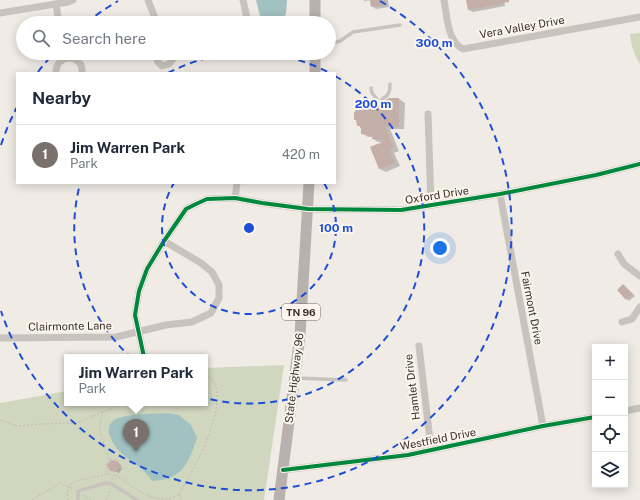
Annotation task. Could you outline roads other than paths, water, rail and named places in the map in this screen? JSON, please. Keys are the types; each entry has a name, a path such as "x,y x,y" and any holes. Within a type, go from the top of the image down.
{"main road":[{"path":"315,0 315,16"},
{"path":"315,60 315,72"},
{"name":"State Highway 96","path":"278,500 300,335 310,184"}],"street":[{"path":"0,13 73,0"},
{"path":"148,0 154,16"},
{"path":"243,0 246,16"},
{"name":"Vera Valley Drive","path":"444,0 452,38 457,46 463,49 640,17"},
{"path":"56,4 58,16"},
{"path":"56,72 57,66 61,60"},
{"path":"75,60 82,66 82,72"},
{"path":"157,60 162,66 169,64 172,60"},
{"path":"428,114 431,205"},
{"name":"Oxford Drive","path":"143,354 135,315 139,291 147,270 186,209 207,199 234,198 308,209 401,210 500,194 596,175 640,164"},
{"path":"234,198 237,184"},
{"name":"Fairmont Drive","path":"500,194 543,426"},
{"name":"Clairmonte Lane","path":"0,338 116,337 166,325 192,322 211,313 219,298 219,285 212,272 201,263 164,242"},
{"path":"618,254 624,264 640,276"},
{"path":"622,322 632,319 640,307"},
{"name":"Hamlet Drive","path":"419,346 431,449"},
{"path":"628,410 640,408"},
{"name":"Westfield Drive","path":"283,470 408,455 543,426 592,418"}],"lane":[{"path":"336,42 353,32 400,25"},
{"path":"382,99 386,98 389,94 390,84"},
{"path":"370,88 374,97 377,99"},
{"path":"294,378 346,380"},
{"path":"78,500 78,491 106,483 111,484 137,500"}],"water":[{"path":"256,0 287,0 286,14 284,16 260,16"},
{"path":"166,413 179,415 191,425 197,438 191,455 183,468 171,477 152,481 149,476 117,449 109,434 109,427 116,419 129,415"}],"place":[{"name":"Jim Warren Park","path":"136,452"}]}
